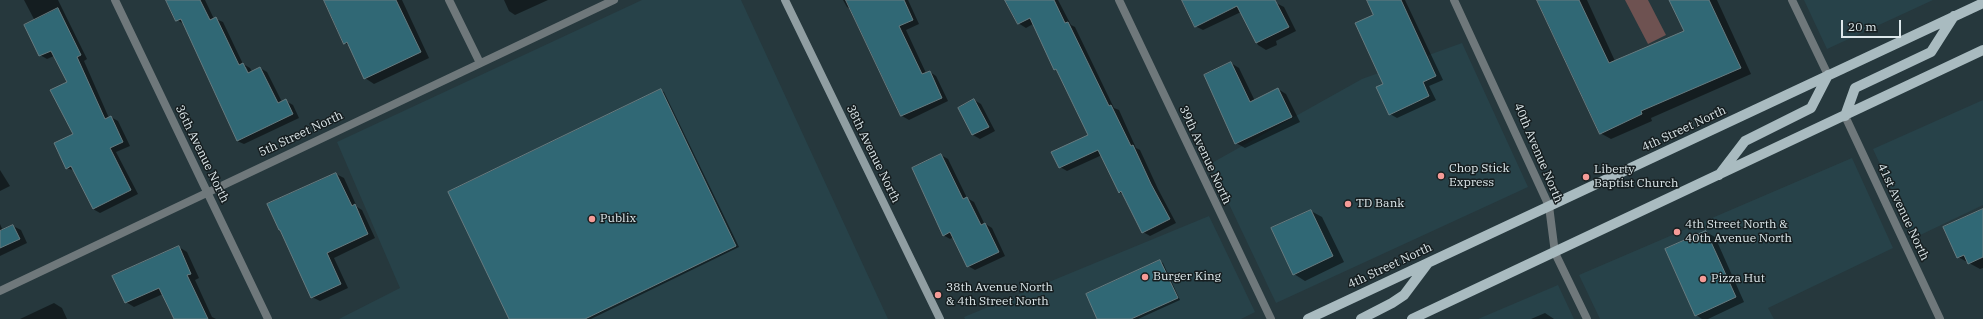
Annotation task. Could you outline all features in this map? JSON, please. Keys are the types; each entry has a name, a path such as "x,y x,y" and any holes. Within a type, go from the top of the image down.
{"main road":[{"name":"38th Avenue North","path":"785,0 940,319"},
{"name":"4th Street North","path":"1308,319 1983,3"},
{"path":"1845,116 1855,88 1932,52 1954,16"},
{"path":"1412,319 1555,253 1983,50"},
{"path":"1718,176 1745,141 1811,108 1828,75"},
{"path":"1361,319 1404,295 1428,263"}],"street":[{"name":"36th Avenue North","path":"115,0 268,319"},
{"path":"449,0 480,63"},
{"name":"5th Street North","path":"0,291 206,192 614,0"},
{"name":"39th Avenue North","path":"1119,0 1271,319"},
{"name":"40th Avenue North","path":"1454,0 1549,206 1555,253 1587,319"},
{"path":"1792,0 1828,75"},
{"name":"41st Avenue North","path":"1845,116 1940,319"}],"shaded area":[{"path":"642,0 741,0 888,319 339,319 400,288 337,142"},
{"path":"1625,0 1648,0 1666,35 1648,44"},
{"path":"1804,0 1933,0 1827,49"},
{"path":"1462,43 1528,187 1276,303 1210,164 1362,79"},
{"path":"1983,100 1983,205 1914,238 1873,149"},
{"path":"1852,158 1893,248 1768,308 1774,319 1600,319 1579,275"},
{"path":"1209,216 1255,312 1241,319 965,319 964,317"},
{"path":"1558,285 1574,319 1478,319"}],"building":[{"path":"166,0 200,0 210,20 216,17 239,65 243,63 248,73 260,67 278,103 286,99 293,114 237,141 181,19 176,21"},
{"path":"324,0 396,0 421,52 364,79 347,42 344,44"},
{"path":"846,0 904,0 913,20 899,26 922,74 930,71 942,98 901,116"},
{"path":"1005,0 1054,0 1065,23 1068,22 1109,106 1111,105 1131,146 1133,145 1151,184 1170,219 1142,233 1121,191 1119,193 1098,150 1059,168 1051,152 1088,135 1056,69 1054,70 1030,18 1018,24"},
{"path":"1182,0 1275,0 1289,27 1256,43 1237,6 1195,27"},
{"path":"1367,0 1401,0 1436,76 1423,82 1429,96 1389,115 1376,87 1383,84 1355,23 1373,15"},
{"path":"1537,0 1579,0 1609,63 1684,31 1669,0 1709,0 1741,68 1641,111 1642,114 1600,134"},
{"path":"58,8 81,55 77,57 105,119 111,116 123,142 110,148 131,190 93,209 71,166 66,169 54,143 73,134 50,90 67,82 51,51 39,56 24,25"},
{"path":"1231,62 1250,102 1278,88 1292,117 1235,144 1204,75"},
{"name":"Publix","path":"661,89 736,246 585,319 509,319 448,192"},
{"path":"974,99 989,127 972,135 958,108"},
{"path":"941,154 963,199 967,197 981,225 985,223 999,252 967,267 950,232 943,236 912,168"},
{"path":"336,173 352,206 355,204 368,234 327,253 341,284 311,298 267,204"},
{"path":"1983,209 1983,257 1968,264 1964,255 1957,258 1943,227"},
{"path":"1311,210 1333,256 1293,275 1271,228"},
{"path":"13,225 20,239 0,248 0,231"},
{"name":"Pizza Hut","path":"1706,231 1736,297 1695,316 1665,249"},
{"path":"179,246 191,274 187,275 208,319 174,319 159,288 125,303 112,276"},
{"name":"Burger King","path":"1160,260 1178,298 1131,319 1097,319 1086,294"}],"place":[{"name":"Chop Stick Express","path":"1441,176"},
{"name":"Liberty Baptist Church","path":"1586,177"},
{"name":"TD Bank","path":"1348,204"},
{"name":"Publix","path":"592,219"},
{"name":"4th Street North & 40th Avenue North","path":"1677,232"},
{"name":"Burger King","path":"1145,277"},
{"name":"Pizza Hut","path":"1703,279"},
{"name":"38th Avenue North & 4th Street North","path":"938,295"}]}
